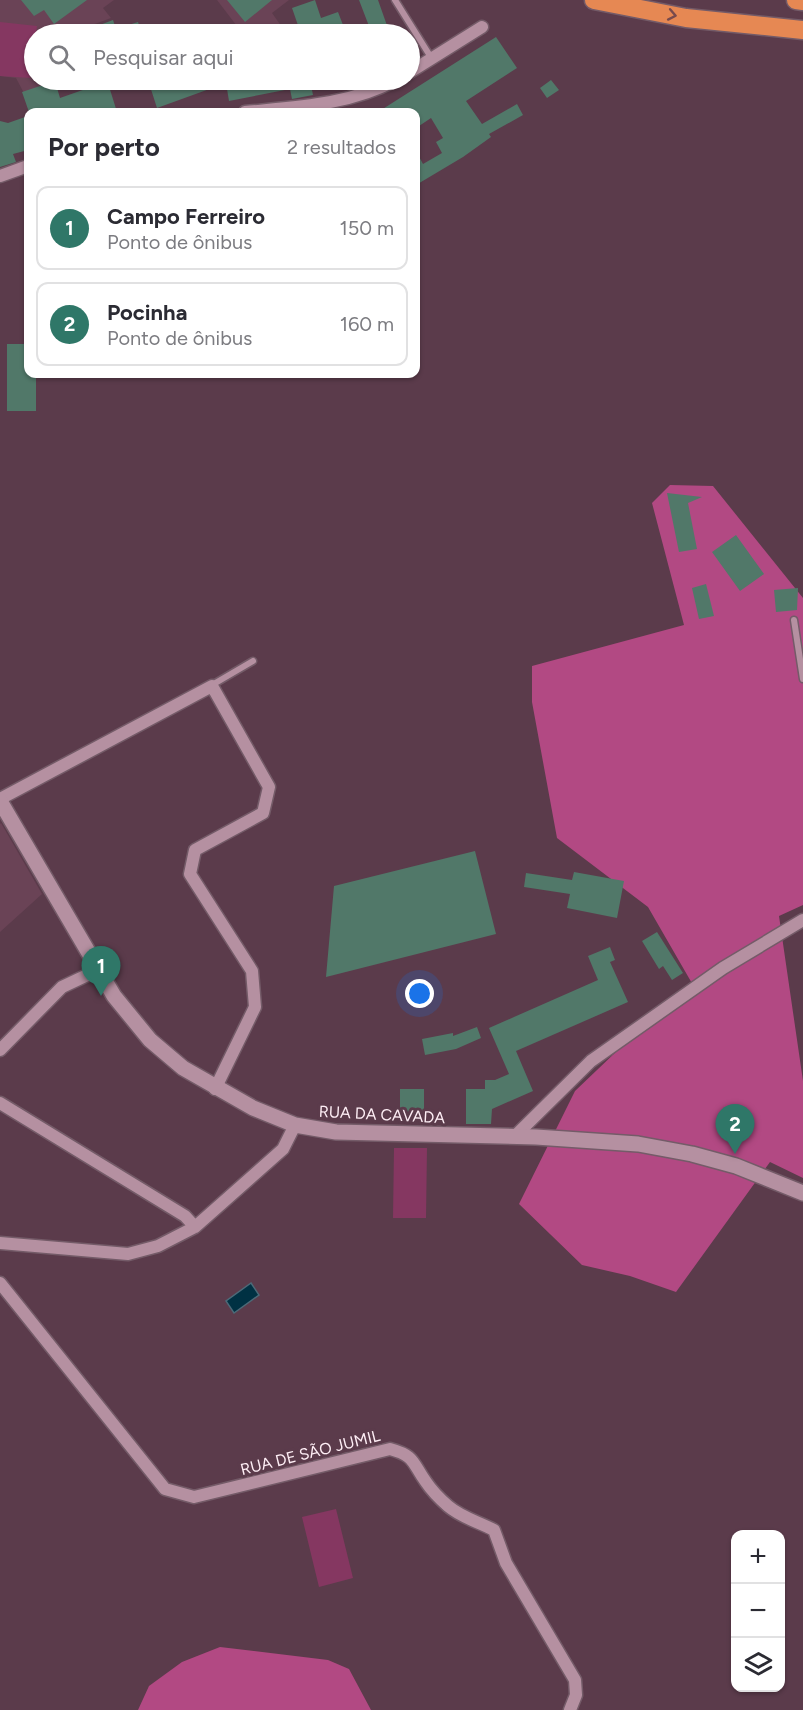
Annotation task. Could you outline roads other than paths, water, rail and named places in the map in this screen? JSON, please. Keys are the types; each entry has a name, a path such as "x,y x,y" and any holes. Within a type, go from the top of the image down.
{"highway":[{"path":"594,0 686,18 803,30"},
{"path":"796,0 803,1"}],"street":[{"path":"420,67 482,27"},
{"path":"291,108 326,105 377,90"},
{"path":"0,176 24,167"},
{"path":"0,800 212,686 268,787 263,813 195,850 190,874 252,972 255,1007 215,1089"},
{"name":"RUA DA CAVADA","path":"0,800 114,996 150,1040 183,1068 215,1089 296,1125 336,1132 514,1137 638,1144 692,1154 736,1166 803,1193"},
{"path":"514,1137 591,1061 723,969 803,920"},
{"path":"0,1050 62,987 98,970"},
{"path":"0,1103 185,1216 195,1227"},
{"path":"0,1243 128,1254 158,1246 195,1227 283,1149 296,1125"},
{"name":"RUA DE SÃO JUMIL","path":"0,1284 165,1489 194,1497 390,1449 404,1453 416,1462 426,1482 450,1508 465,1518 494,1530 511,1572 575,1680 576,1695 572,1710"}],"lane":[{"path":"395,0 410,24"},
{"path":"420,41 432,60"},
{"path":"794,620 803,679"},
{"path":"212,686 253,661"}],"water":[{"path":"251,1283 259,1295 234,1313 226,1301"}],"place":[{"name":"Campo Ferreiro","path":"101,996"},
{"name":"Pocinha","path":"735,1154"}]}
